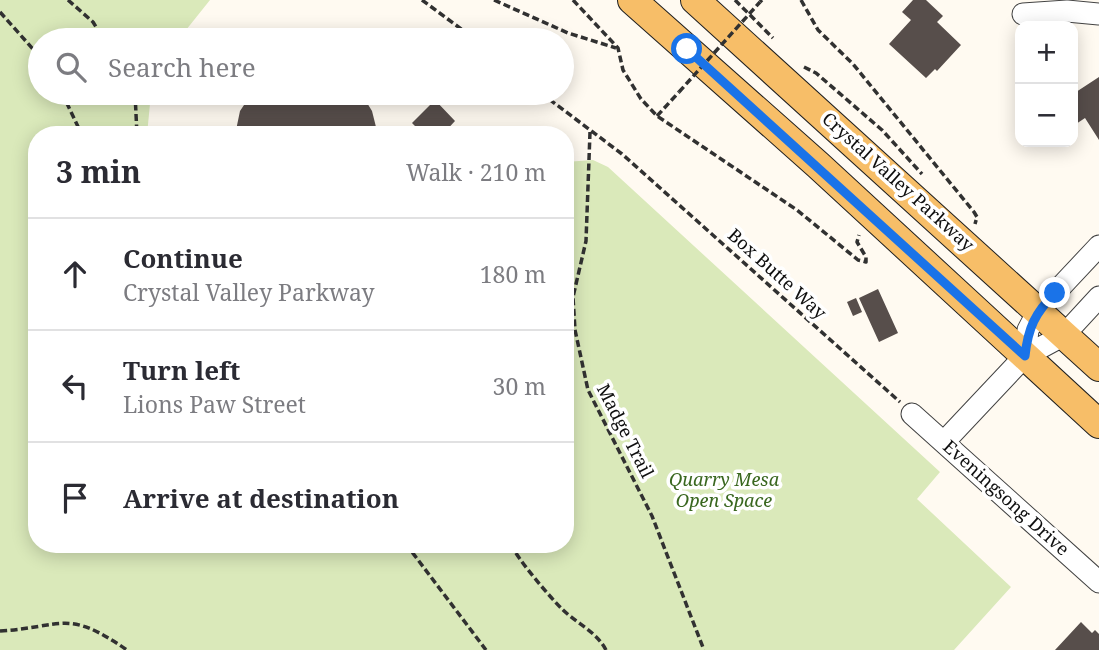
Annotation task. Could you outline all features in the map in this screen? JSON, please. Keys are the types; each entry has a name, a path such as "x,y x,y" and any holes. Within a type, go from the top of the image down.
{"main road":[{"path":"632,0 1099,424"},
{"name":"Crystal Valley Parkway","path":"695,0 1099,367"}],"street":[{"path":"1023,14 1067,11 1099,14"},
{"path":"1025,356 1028,330 1038,311 1099,246"},
{"path":"944,442 1025,356 1064,335 1099,297"},
{"name":"Eveningsong Drive","path":"912,414 1099,582"}],"path":[{"path":"68,0 97,28"},
{"path":"422,0 460,28"},
{"path":"494,0 557,28"},
{"path":"573,0 618,48 623,70 641,99 657,116 766,188 858,260 866,262 857,242 859,235"},
{"path":"735,0 756,18 777,44"},
{"path":"801,0 818,30 853,64 974,212 977,217 975,224"},
{"path":"657,116 761,1"},
{"path":"0,12 28,44"},
{"path":"574,35 618,48"},
{"path":"797,64 816,73 882,130 925,177"},
{"path":"68,105 78,126"},
{"path":"136,105 137,126"},
{"path":"556,105 590,132"},
{"name":"Box Butte Way","path":"590,132 622,155 912,414"},
{"name":"Madge Trail","path":"574,293 586,241 590,132"},
{"path":"965,215 984,232"},
{"name":"Madge Trail","path":"574,314 575,330 583,358 582,372 588,390 652,516 704,650"},
{"path":"413,553 486,650"},
{"path":"516,553 560,607 592,631 606,650"},
{"path":"0,631 49,622 74,622 98,631 127,650"}],"green space":[{"name":"Quarry Mesa Open Space","path":"0,0 210,0 188,28 28,28 28,105 150,105 148,126 28,126 28,553 574,553 574,161 593,160 608,167 940,472 917,499 1011,587 954,650 0,650"}],"building":[{"path":"913,0 926,0 943,16 937,22 961,45 937,71 935,69 926,78 889,44 911,20 902,12"},
{"path":"1099,77 1099,140 1085,118 1078,123 1078,91"},
{"path":"244,105 368,105 376,126 237,126"},
{"path":"430,105 440,105 455,121 450,126 415,126 412,123"},
{"path":"878,289 898,333 879,342 859,298"},
{"path":"856,298 862,312 853,316 847,302"},
{"path":"1081,622 1092,633 1095,630 1099,634 1099,650 1055,650"}],"route":[{"path":"687,49 1025,356 1028,330 1038,311 1055,293"}]}
